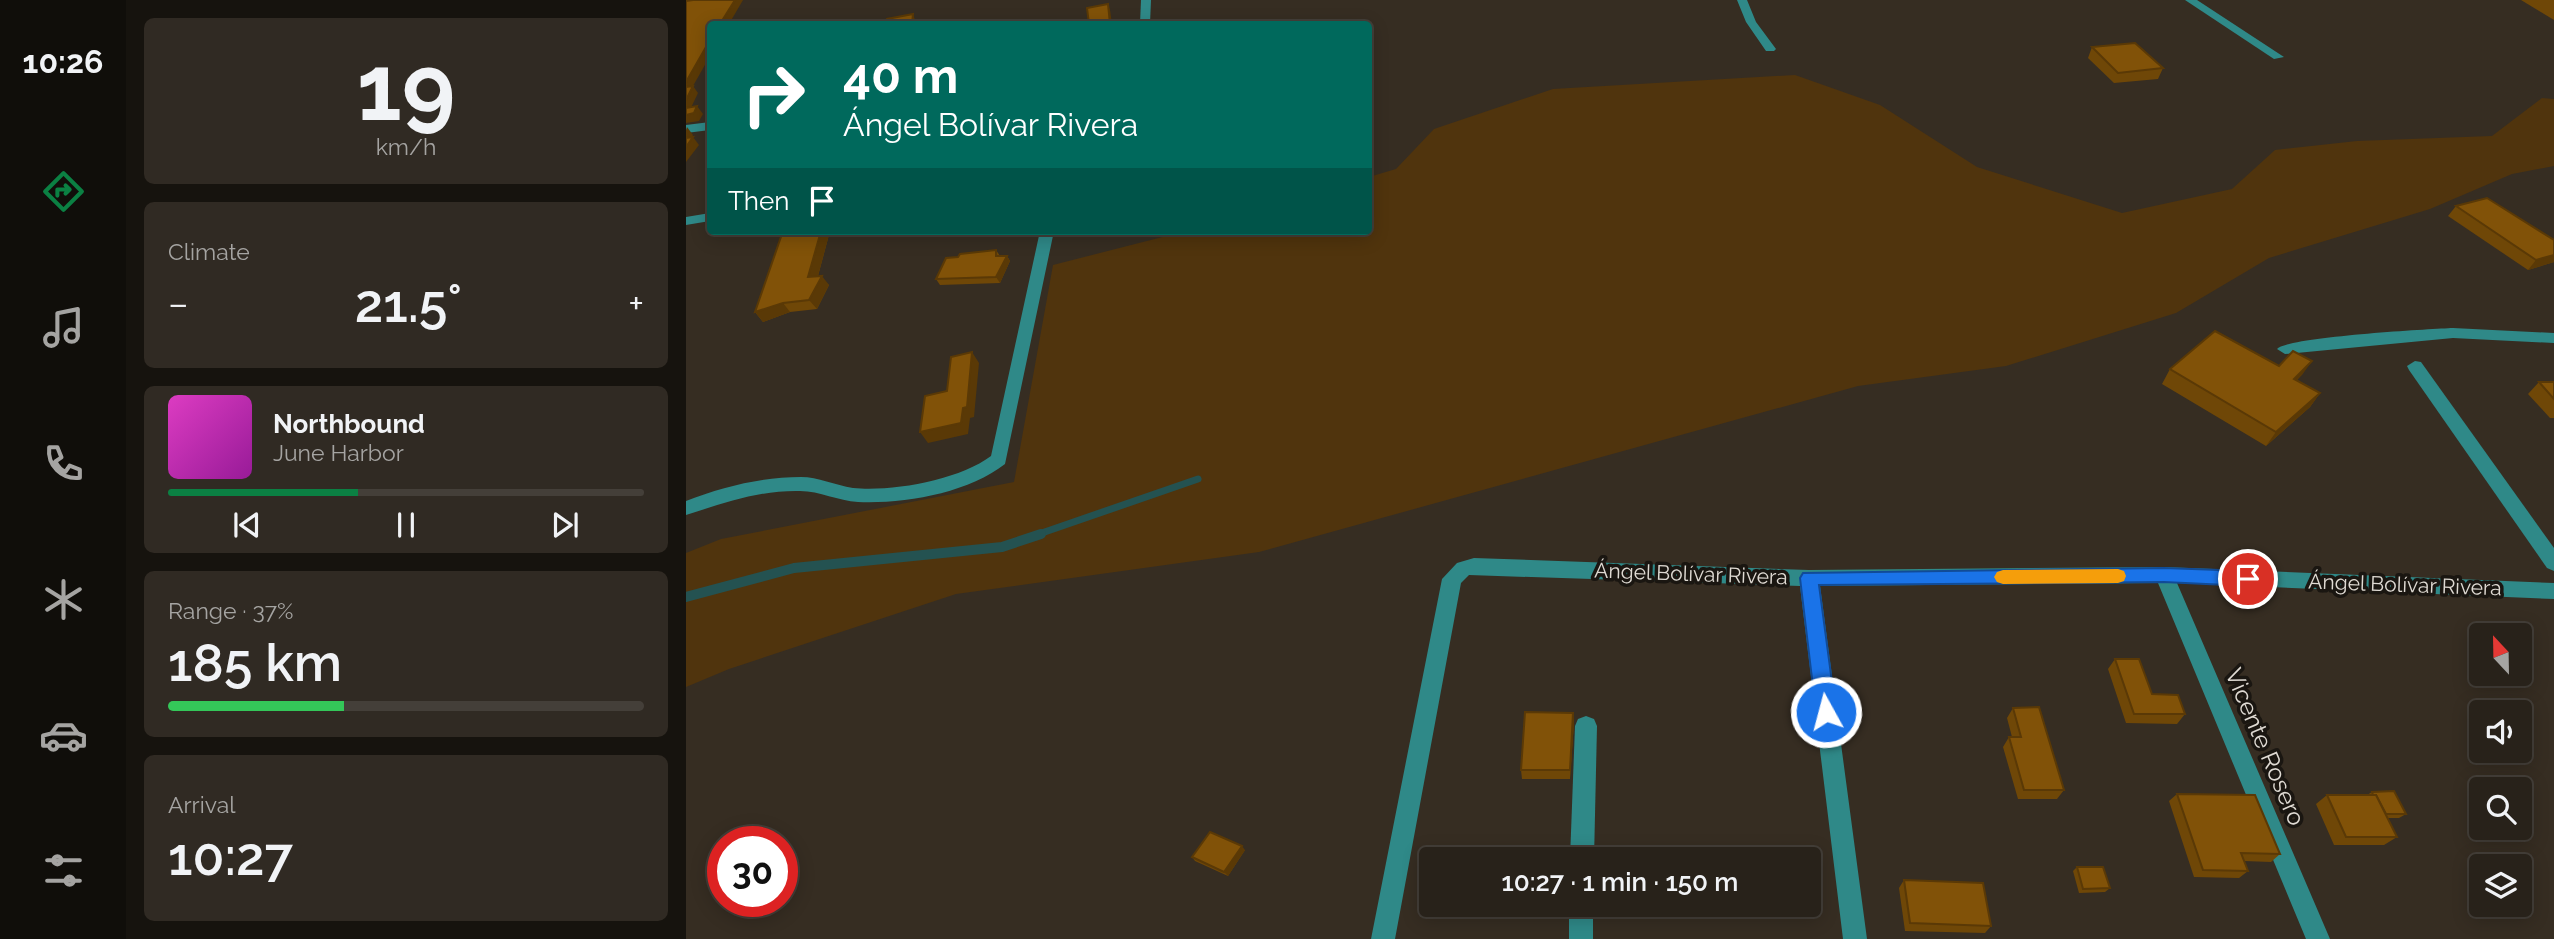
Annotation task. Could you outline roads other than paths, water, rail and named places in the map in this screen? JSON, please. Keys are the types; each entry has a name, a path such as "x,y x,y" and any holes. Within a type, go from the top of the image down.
{"street":[{"path":"1145,21 1146,0"},
{"path":"1742,0 1751,22 1770,49"},
{"path":"2190,0 2278,57"},
{"path":"686,130 707,126"},
{"path":"686,221 707,218"},
{"path":"686,508 744,488 803,484 855,495 902,494 986,471 999,458 1046,235"},
{"path":"2285,349 2380,337 2511,331 2554,338"},
{"path":"2415,366 2554,563"},
{"name":"Ángel Bolívar Rivera","path":"1383,939 1452,579 1456,573 1474,566 1809,578 2164,575 2554,591"},
{"name":"Vicente Rosero","path":"2164,575 2318,939"},
{"path":"1809,578 1854,939"},
{"path":"1582,847 1586,726"},
{"path":"1581,917 1581,939"}],"waterway":[{"path":"1036,535 1198,479"},
{"path":"686,597 794,568 1002,547 1041,534"}]}
